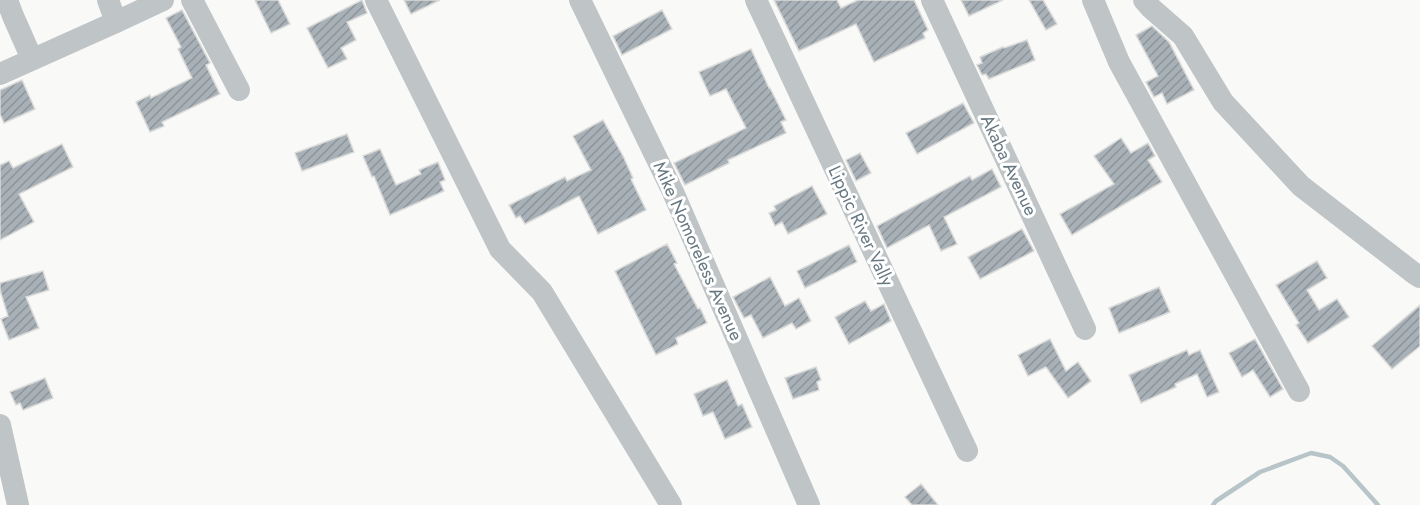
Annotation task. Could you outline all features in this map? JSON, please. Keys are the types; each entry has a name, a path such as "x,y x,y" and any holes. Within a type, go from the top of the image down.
{"street":[{"path":"7,0 32,59"},
{"path":"108,0 116,22"},
{"path":"0,74 163,0"},
{"path":"192,0 239,90"},
{"path":"376,0 500,249 542,291 671,505"},
{"name":"Mike Nomoreless Avenue","path":"580,0 673,192 809,505"},
{"name":"Lippic River Vally","path":"756,0 967,451"},
{"name":"Akaba Avenue","path":"932,0 1085,329"},
{"path":"1093,0 1119,62 1299,391"},
{"path":"1144,0 1183,36 1223,102 1301,186 1420,277"},
{"path":"0,425 18,505"}],"building":[{"path":"255,0 278,0 290,24 271,33"},
{"path":"362,0 367,13 347,22 356,40 341,48 347,59 328,68 307,28"},
{"path":"404,0 440,0 411,14"},
{"path":"774,0 837,0 841,8 858,0 914,0 928,30 923,33 925,38 874,62 856,24 799,51"},
{"path":"961,0 1003,0 969,16"},
{"path":"1029,0 1043,0 1057,24 1046,30"},
{"path":"182,10 210,63 206,65 220,94 162,122 164,126 150,132 136,102 150,95 151,98 192,78 178,49 181,47 166,18"},
{"path":"662,10 672,29 622,55 613,36"},
{"path":"1152,26 1169,42 1194,90 1167,104 1162,93 1154,97 1146,82 1158,76 1136,35"},
{"path":"1027,40 1035,60 989,79 986,74 982,75 977,65 982,63 980,57"},
{"path":"751,49 786,120 781,122 786,133 728,160 729,163 685,185 674,163 746,128 726,89 710,96 699,72"},
{"path":"22,80 35,109 4,123 0,114 0,90"},
{"path":"963,103 974,123 917,154 906,133"},
{"path":"603,120 623,156 646,210 598,234 579,196 525,224 520,216 516,218 509,205 565,177 567,181 591,170 573,136"},
{"path":"347,134 354,152 302,171 295,153"},
{"path":"1121,138 1131,153 1148,143 1155,156 1148,160 1162,182 1072,235 1060,214 1114,184 1094,156"},
{"path":"62,144 73,167 19,194 34,222 0,240 0,165 9,161 13,168"},
{"path":"380,149 396,185 421,174 419,170 438,162 445,180 440,182 444,191 390,215 363,156"},
{"path":"860,153 871,173 856,181 846,160"},
{"path":"992,169 1001,187 944,217 957,244 941,251 929,225 887,248 877,226 970,176 972,180"},
{"path":"812,186 827,214 788,234 782,222 775,226 769,213 776,210 774,206"},
{"path":"1022,229 1034,251 980,279 968,257"},
{"path":"667,244 677,263 674,264 707,323 676,338 678,344 656,355 615,271"},
{"path":"849,245 857,262 805,288 797,271"},
{"path":"1317,261 1327,278 1307,290 1319,310 1337,299 1349,317 1308,343 1296,325 1299,323 1276,285"},
{"path":"43,271 49,290 26,297 39,328 9,340 1,319 8,316 0,283"},
{"path":"770,277 785,306 799,298 811,321 796,329 792,323 763,338 751,315 744,318 733,297"},
{"path":"1159,287 1170,312 1119,333 1109,308"},
{"path":"865,301 871,311 884,304 891,321 849,344 835,317"},
{"path":"1420,305 1420,346 1392,369 1372,346"},
{"path":"1050,339 1066,371 1078,362 1091,381 1068,398 1046,367 1028,376 1018,355"},
{"path":"1255,339 1283,389 1270,397 1253,370 1242,377 1229,353"},
{"path":"1187,350 1189,355 1200,350 1219,392 1207,397 1197,374 1175,384 1176,387 1141,403 1129,375"},
{"path":"816,367 821,380 817,382 819,390 793,399 785,378"},
{"path":"45,378 53,398 23,410 20,403 16,405 10,392"},
{"path":"727,380 738,406 742,404 752,427 725,439 713,412 703,416 694,394"},
{"path":"921,484 938,505 912,505 905,497"}],"waterway":[{"path":"1213,505 1260,472 1311,453 1330,457 1343,466 1378,505"}]}
